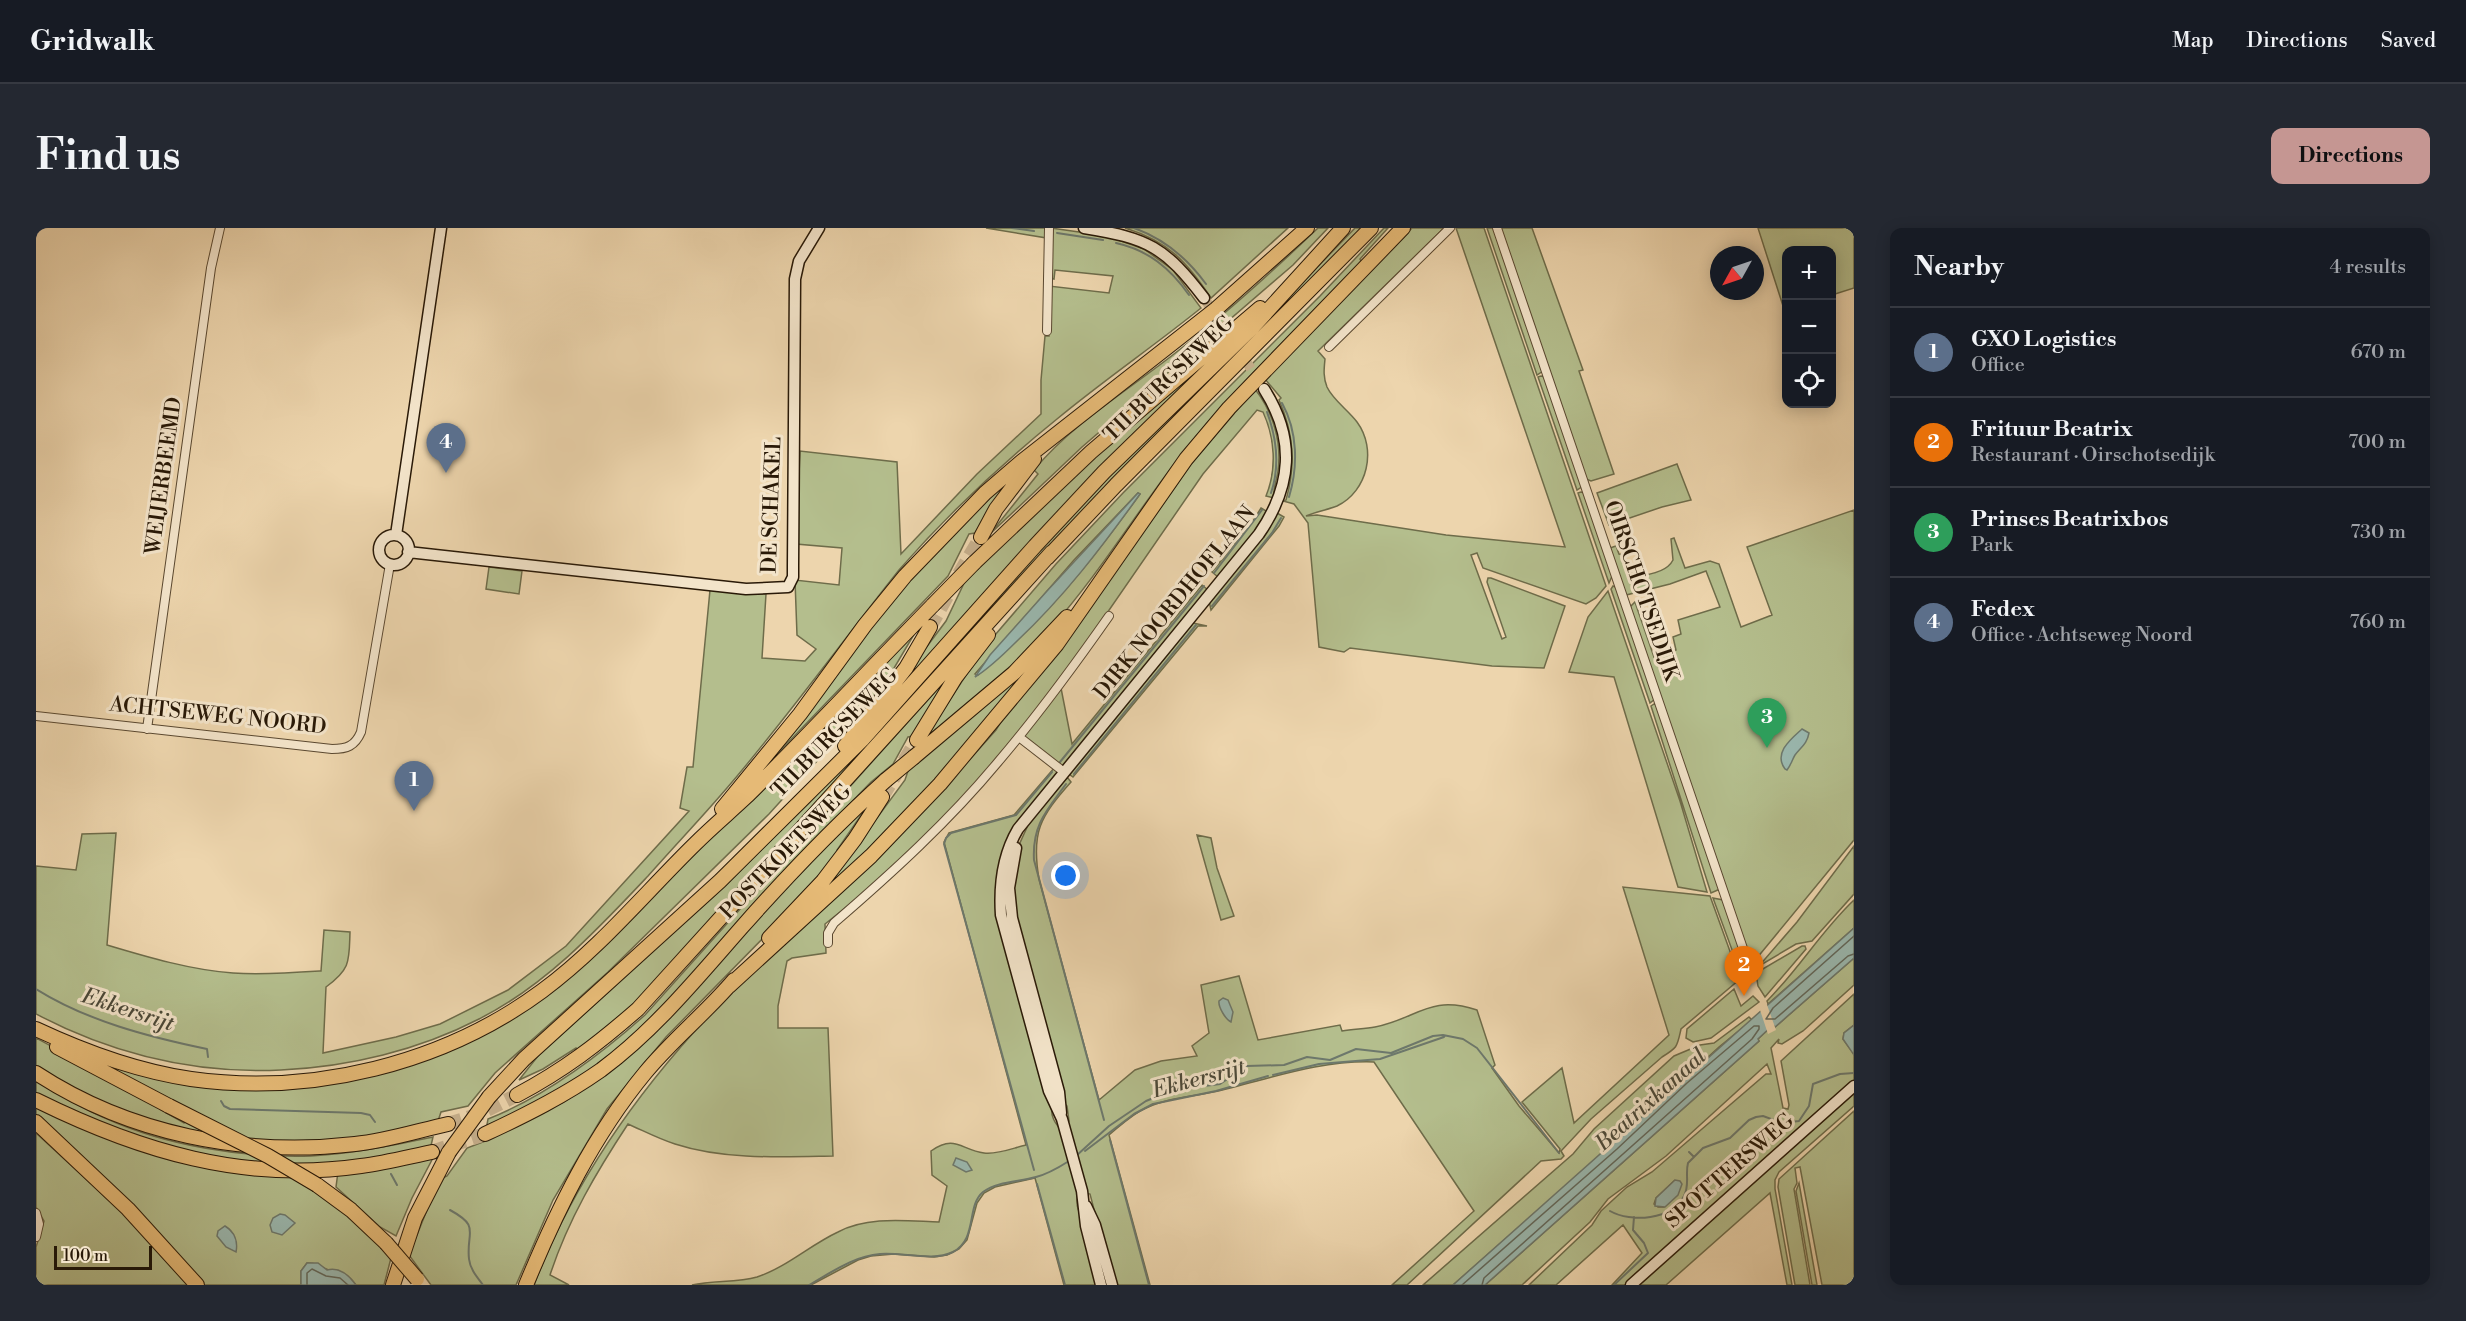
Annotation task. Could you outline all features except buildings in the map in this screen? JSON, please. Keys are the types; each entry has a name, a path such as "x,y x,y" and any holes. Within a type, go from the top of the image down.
{"highway":[{"name":"TILBURGSEWEG","path":"1054,438 1216,309 1307,228"},
{"name":"TILBURGSEWEG","path":"393,1285 415,1218 449,1152 489,1097 524,1059 720,881 862,740 1104,472 1252,328 1344,228"},
{"name":"TILBURGSEWEG","path":"917,740 961,670 1052,552 1371,228"},
{"path":"526,1285 560,1206 590,1153 643,1075 670,1043 856,870 940,784 1031,676 1186,459 1229,408 1403,228"},
{"path":"36,1031 117,1061 193,1079 284,1082 368,1070 398,1062 446,1045 483,1028 544,990 588,952 695,843 747,795 974,563 1090,452 1245,320 1286,289"},
{"path":"981,537 1008,492 1054,438"},
{"path":"695,843 800,714 905,576 985,493 1021,462 1054,438"},
{"name":"POSTKOETSWEG","path":"517,1095 548,1080 588,1053 638,1009 1052,552"},
{"name":"POSTKOETSWEG","path":"485,1134 559,1098 632,1045 693,982 821,841 886,780 1014,672 1103,577"},
{"path":"796,805 906,668 930,627"},
{"path":"729,986 767,940 823,880 855,839 882,797"},
{"path":"36,1031 60,1049 268,1156 317,1185 351,1210 386,1243 419,1282"},
{"path":"36,1073 108,1111 140,1123 208,1141 271,1148 344,1145 389,1139 448,1124"},
{"path":"36,1100 101,1131 171,1154 244,1167 317,1170 360,1166 432,1152"},
{"path":"36,1122 128,1209 197,1285"}],"street":[{"name":"WEIJERBEEMD","path":"147,729 211,268 219,228"},
{"path":"396,535 441,228"},
{"name":"DE SCHAKEL","path":"408,552 746,590 788,587 793,577 795,279 799,261 819,228"},
{"path":"1047,331 1049,228"},
{"path":"1084,228 1127,236 1160,250 1183,271 1204,298"},
{"path":"1329,347 1450,228"},
{"name":"OIRSCHOTSEDIJK","path":"1497,228 1749,966"},
{"name":"DIRK NOORDHOFLAAN","path":"1101,1285 1086,1226 1082,1191 1063,1124 1059,1092 1010,903 1013,857 1027,819 1259,534 1275,507 1284,480 1287,453 1282,424 1264,389"},
{"path":"396,535 404,539 408,552 400,563 390,564 382,558 379,549 382,540 396,535"},
{"name":"ACHTSEWEG NOORD","path":"36,716 332,749 349,747 356,742 361,732 390,564"},
{"path":"828,943 828,933 834,922 922,844 978,785 1057,689 1109,616"},
{"path":"1019,736 1064,772"},
{"name":"SPOTTERSWEG","path":"1630,1285 1854,1086"},
{"name":"DIRK NOORDHOFLAAN","path":"1084,1203 1095,1225 1112,1285"},
{"path":"36,1213 39,1224 36,1237"}],"green space":[{"path":"986,228 1046,228 1047,238"},
{"path":"1051,228 1107,236 1144,249 1173,270 1201,308 1036,436 995,472 936,530 899,570 716,801 610,916 548,973 503,1006 432,1040 358,1061 307,1068 217,1069 155,1059 94,1040 36,1014 36,866 76,870 82,834 116,833 107,945 201,969 244,974 288,973 321,971 324,930 350,932 347,964 340,975 326,987 323,1053 396,1037 440,1024 508,990 566,946 689,811 680,808 687,767 693,767 710,590 766,594 762,658 805,661 816,649 797,635 795,580 839,585 842,548 796,544 800,451 897,462 901,554 977,474 1041,414 1045,336 1049,336 1049,286 1109,293 1113,276 1055,270 1054,279 1049,278"},
{"path":"1125,228 1288,228 1211,298 1185,263 1175,254 1153,239"},
{"path":"1318,228 1328,228 1293,265 1082,447 990,534 1038,474 1034,470 1065,438 1212,324"},
{"path":"1355,228 1363,228 635,1006 580,1052 576,1048 543,1069 519,1080 538,1056 714,896 810,802 1108,476 1245,342"},
{"path":"1384,228 1388,228 1360,259 1362,262 1247,380 1203,429 1165,476 1086,586 1051,628 1006,672 925,738 983,649 1056,564 1123,493 1320,296","holes":["1138,493 1140,494 1103,544 1045,612 1002,655 978,675 975,674 1074,560"]},
{"path":"1412,228 1444,228 1318,351 1325,359 1324,376 1327,387 1357,422 1367,444 1368,456 1362,480 1348,499 1337,506 1306,516 1317,515 1446,535 1565,547 1456,228 1484,228 1606,586 1596,598 1586,604 1483,568 1477,553 1471,555 1502,639 1506,637 1487,582 1488,578 1565,606 1544,668 1492,666 1350,648 1344,652 1319,647 1308,523 1294,504 1283,501 1286,500 1289,487 1292,450 1288,425 1279,400 1281,398 1265,379"},
{"path":"1487,228 1494,228 1543,371 1537,375"},
{"path":"1500,228 1532,228 1583,370 1579,371 1614,474 1591,481 1586,479"},
{"path":"1758,228 1854,228 1854,288 1836,294 1836,246 1782,246 1782,303"},
{"path":"1219,350 1100,468 880,709 946,621 967,577 1092,458"},
{"path":"1538,377 1545,377 1583,486 1577,490"},
{"path":"1255,389 1271,417 1279,449 1274,498 1266,496 1273,464 1270,432 1263,412 1257,410 1203,474 1056,687 969,791 885,876 825,924 826,953 792,958 787,961 778,1006 778,1028 828,1028 833,1156 753,1156 713,1153 669,1142 628,1124 584,1197 557,1255 550,1275 569,1285 534,1285 550,1246 589,1172 636,1103 662,1070 717,1007 963,767 996,730 1007,712 1095,600 1192,463"},
{"path":"1677,464 1691,500 1609,525 1597,493"},
{"path":"1008,480 975,533 969,534 948,576 777,754 776,752 909,578"},
{"path":"1578,493 1585,493 1613,574 1609,583"},
{"path":"1261,508 1268,512 1255,532 1218,577 1212,572"},
{"path":"1854,510 1854,840 1752,964 1630,607 1635,602 1654,657 1676,650 1673,637 1681,634 1678,620 1720,607 1706,571 1670,584 1626,595 1610,548 1616,546 1619,554 1625,555 1628,569 1636,576 1657,572 1670,564 1673,560 1671,539 1674,538 1685,568 1710,561 1719,564 1741,627 1772,615 1747,547"},
{"path":"1277,513 1284,517 1279,526 1211,610 1209,601"},
{"path":"489,567 522,571 519,594 486,589"},
{"path":"1202,585 1208,590 1063,767 1025,738 1024,734 1061,688 1072,744"},
{"path":"1613,586 1618,588 1655,699 1650,703 1611,589"},
{"path":"1608,591 1680,801 1707,892 1678,887 1614,677 1569,672 1588,617"},
{"path":"1193,623 1207,626 1198,626 1073,777 1069,774"},
{"path":"919,626 887,680 769,814 608,972 495,1073 468,1106 441,1112 438,1121 355,1139 266,1142 185,1130 141,1118 109,1107 36,1068 36,1038 154,1101 161,1110 184,1123 190,1109 101,1064 99,1060 188,1082 346,1080 548,995 593,957"},
{"path":"968,655 914,736 908,737 893,764 871,782 801,854 651,1021 599,1066 486,1130 488,1119 531,1099 571,1074 645,1015"},
{"path":"1035,656 1022,682 902,818 793,923 860,841 905,780 909,768"},
{"path":"1657,705 1720,889 1711,893 1651,706"},
{"path":"1055,767 1059,773 1029,809 998,888 1052,1105 1052,1116 1061,1130 1069,1121 1067,1106 1063,1102 1011,902 1019,845 1029,823 1067,777 1071,782 1052,805 1040,826 1036,849 1037,863 1039,879 1099,1100 1135,1070 1161,1061 1197,1056 1192,1046 1209,1033 1201,985 1239,976 1258,1040 1340,1025 1342,1031 1375,1027 1435,1006 1461,1006 1477,1010 1495,1065 1492,1068 1519,1106 1559,1153 1560,1149 1522,1102 1562,1068 1574,1123 1669,1035 1623,887 1710,896 1740,979 1681,1029 1674,1048 1591,1119 1561,1151 1564,1156 1561,1159 1541,1161 1407,1285 1392,1285 1474,1211 1374,1062 1353,1062 1313,1067 1162,1102 1136,1113 1109,1135 1150,1285 1114,1285 1090,1194 1078,1191 1078,1208 1083,1218 1100,1285 1064,1285 1035,1178 995,1187 984,1193 977,1203 967,1240 959,1249 947,1255 934,1257 894,1254 871,1256 858,1260 811,1285 692,1285 741,1280 768,1273 850,1227 887,1221 939,1222 947,1186 932,1175 931,1151 939,1146 952,1143 989,1153 1026,1145 944,842 949,833 1014,815"},
{"path":"875,795 837,850 841,853 821,879 666,1037 607,1109 553,1200 516,1285 431,1285 409,1255 439,1180 447,1176 467,1148 562,1103 604,1076"},
{"path":"1197,835 1211,838 1217,868 1234,916 1221,920"},
{"path":"1854,846 1854,894 1812,941 1796,944 1759,966 1797,922"},
{"path":"1713,898 1723,900 1748,969 1747,974 1742,977"},
{"path":"1854,900 1854,928 1768,1004 1767,1001"},
{"path":"1802,946 1806,949 1765,997 1758,986 1756,973"},
{"path":"1854,958 1854,985 1803,1031 1782,1044 1778,1043 1779,1039 1771,1048 1783,1108 1788,1109 1781,1061 1854,994 1854,1025 1844,1033 1843,1039 1854,1054 1854,1081 1625,1285 1612,1285 1642,1253 1623,1225 1556,1285 1529,1285 1592,1225 1601,1211 1627,1187 1652,1172 1766,1074 1771,1074 1767,1064 1666,1156 1608,1199 1590,1222 1522,1285 1485,1285 1759,1041 1758,1039 1773,1025 1775,1027","holes":["1675,1180 1664,1207 1654,1204 1656,1198"]},
{"path":"1734,989 1741,1006 1753,996 1759,1002 1711,1038 1693,1042 1686,1038 1687,1029"},
{"path":"1749,1017 1752,1020 1453,1285 1423,1285 1573,1154 1594,1129 1674,1056 1700,1045 1714,1043"},
{"path":"36,1081 87,1110 129,1128 179,1143 232,1152 285,1156 326,1155 433,1137 430,1150 315,1166 207,1158 134,1139 36,1095"},
{"path":"1854,1092 1854,1106 1779,1172 1775,1180 1792,1285 1787,1285 1770,1193 1666,1285 1636,1285"},
{"path":"36,1106 98,1135 293,1175 327,1198 368,1233 391,1258 384,1285 356,1285 344,1274 307,1263 301,1271 301,1285 204,1285 144,1218 36,1115"},
{"path":"1854,1111 1854,1285 1822,1285 1800,1167 1795,1168 1797,1183 1794,1189 1810,1285 1795,1285 1778,1187 1779,1179"},
{"path":"36,1133 124,1214 188,1285 36,1285 36,1247 44,1221 36,1207"},
{"path":"434,1156 412,1198 396,1236 380,1227 336,1187 338,1172"},
{"path":"1799,1183 1817,1285 1812,1285 1796,1191"}],"water":[{"path":"1138,493 1140,494 1067,589 1007,651 975,677 990,655"},
{"path":"1802,729 1809,733 1808,737 1787,770 1782,763 1782,752"},
{"path":"1854,928 1854,958 1775,1027 1773,1025 1758,1039 1759,1041 1485,1285 1453,1285 1553,1195"},
{"path":"1223,998 1228,1000 1233,1012 1231,1022 1220,1007 1219,1001"},
{"path":"1854,1025 1854,1055 1843,1039 1844,1033"},
{"path":"956,1158 967,1162 972,1170 966,1172 953,1165"},
{"path":"1675,1180 1682,1184 1678,1195 1665,1207 1655,1206 1656,1198"},
{"path":"280,1214 295,1223 282,1235 272,1232 270,1225 273,1218"},
{"path":"225,1226 235,1238 236,1252 226,1247 217,1236 218,1231"},
{"path":"307,1263 318,1263 327,1270 340,1271 356,1285 301,1285 301,1271"}],"pier":[{"path":"1766,1002 1776,1030 1768,1034 1760,1010"}],"waterway":[{"path":"1012,228 1034,231"},
{"path":"1134,228 1156,238 1174,250 1206,284"},
{"path":"1057,233 1103,240"},
{"path":"1116,243 1148,255 1174,276 1189,295"},
{"path":"1282,403 1291,426 1295,450 1294,474 1289,497"},
{"path":"1267,412 1276,452 1276,473 1271,493"},
{"path":"1214,573 1262,510"},
{"path":"1212,606 1272,533 1281,518"},
{"path":"1060,762 1204,586"},
{"path":"1074,774 1196,625"},
{"path":"1034,1170 944,844 951,833 1016,815 1052,772"},
{"path":"1066,784 1038,827 1034,860 1104,1120"},
{"name":"Ekkersrijt","path":"36,989 97,1019 163,1039 207,1049 208,1057"},
{"name":"Ekkersrijt","path":"1076,1156 1109,1126 1146,1101 1173,1090 1220,1084 1247,1066 1284,1065 1307,1057 1330,1060 1356,1049 1391,1053 1433,1036 1443,1035 1463,1039 1477,1048 1559,1153"},
{"name":"Ekkersrijt","path":"1273,1075 1319,1064 1380,1059 1444,1037"},
{"name":"Ekkersrijt","path":"1610,1211 1639,1218 1670,1210 1678,1204 1686,1192 1688,1163 1703,1148 1730,1138 1749,1120 1756,1117 1763,1116 1782,1123 1799,1121 1809,1106 1813,1084 1840,1074 1854,1073"},
{"name":"Ekkersrijt","path":"1085,1151 1134,1114 1153,1104 1216,1091 1268,1076"},
{"name":"Ekkersrijt","path":"221,1101 230,1109 361,1113 370,1115 375,1122"},
{"path":"1110,1140 1149,1285"},
{"name":"Ekkersrijt","path":"1689,1152 1694,1157"},
{"name":"Ekkersrijt","path":"809,1285 843,1265 870,1255 936,1256 953,1252 966,1239 975,1205 983,1192 1002,1184 1045,1174 1069,1161"},
{"name":"Ekkersrijt","path":"391,1174 397,1185"},
{"path":"1037,1184 1065,1285"},
{"name":"Ekkersrijt","path":"450,1210 466,1221 469,1226 470,1263 483,1285"},
{"path":"1614,1285 1648,1253 1644,1243 1633,1230 1634,1217"}],"tunnel":[{"path":"1204,298 1261,384"},
{"path":"959,574 981,537"},
{"path":"930,627 950,591"},
{"path":"882,797 917,740"},
{"path":"448,1124 477,1115 517,1095"},
{"path":"432,1152 485,1134"}],"place":[{"name":"Fedex","path":"446,473"},
{"name":"Prinses Beatrixbos","path":"1767,748"},
{"name":"GXO Logistics","path":"414,811"},
{"name":"Frituur Beatrix","path":"1744,996"}],"water label":[{"name":"Beatrixkanaal","path":"1651,1100"}]}
